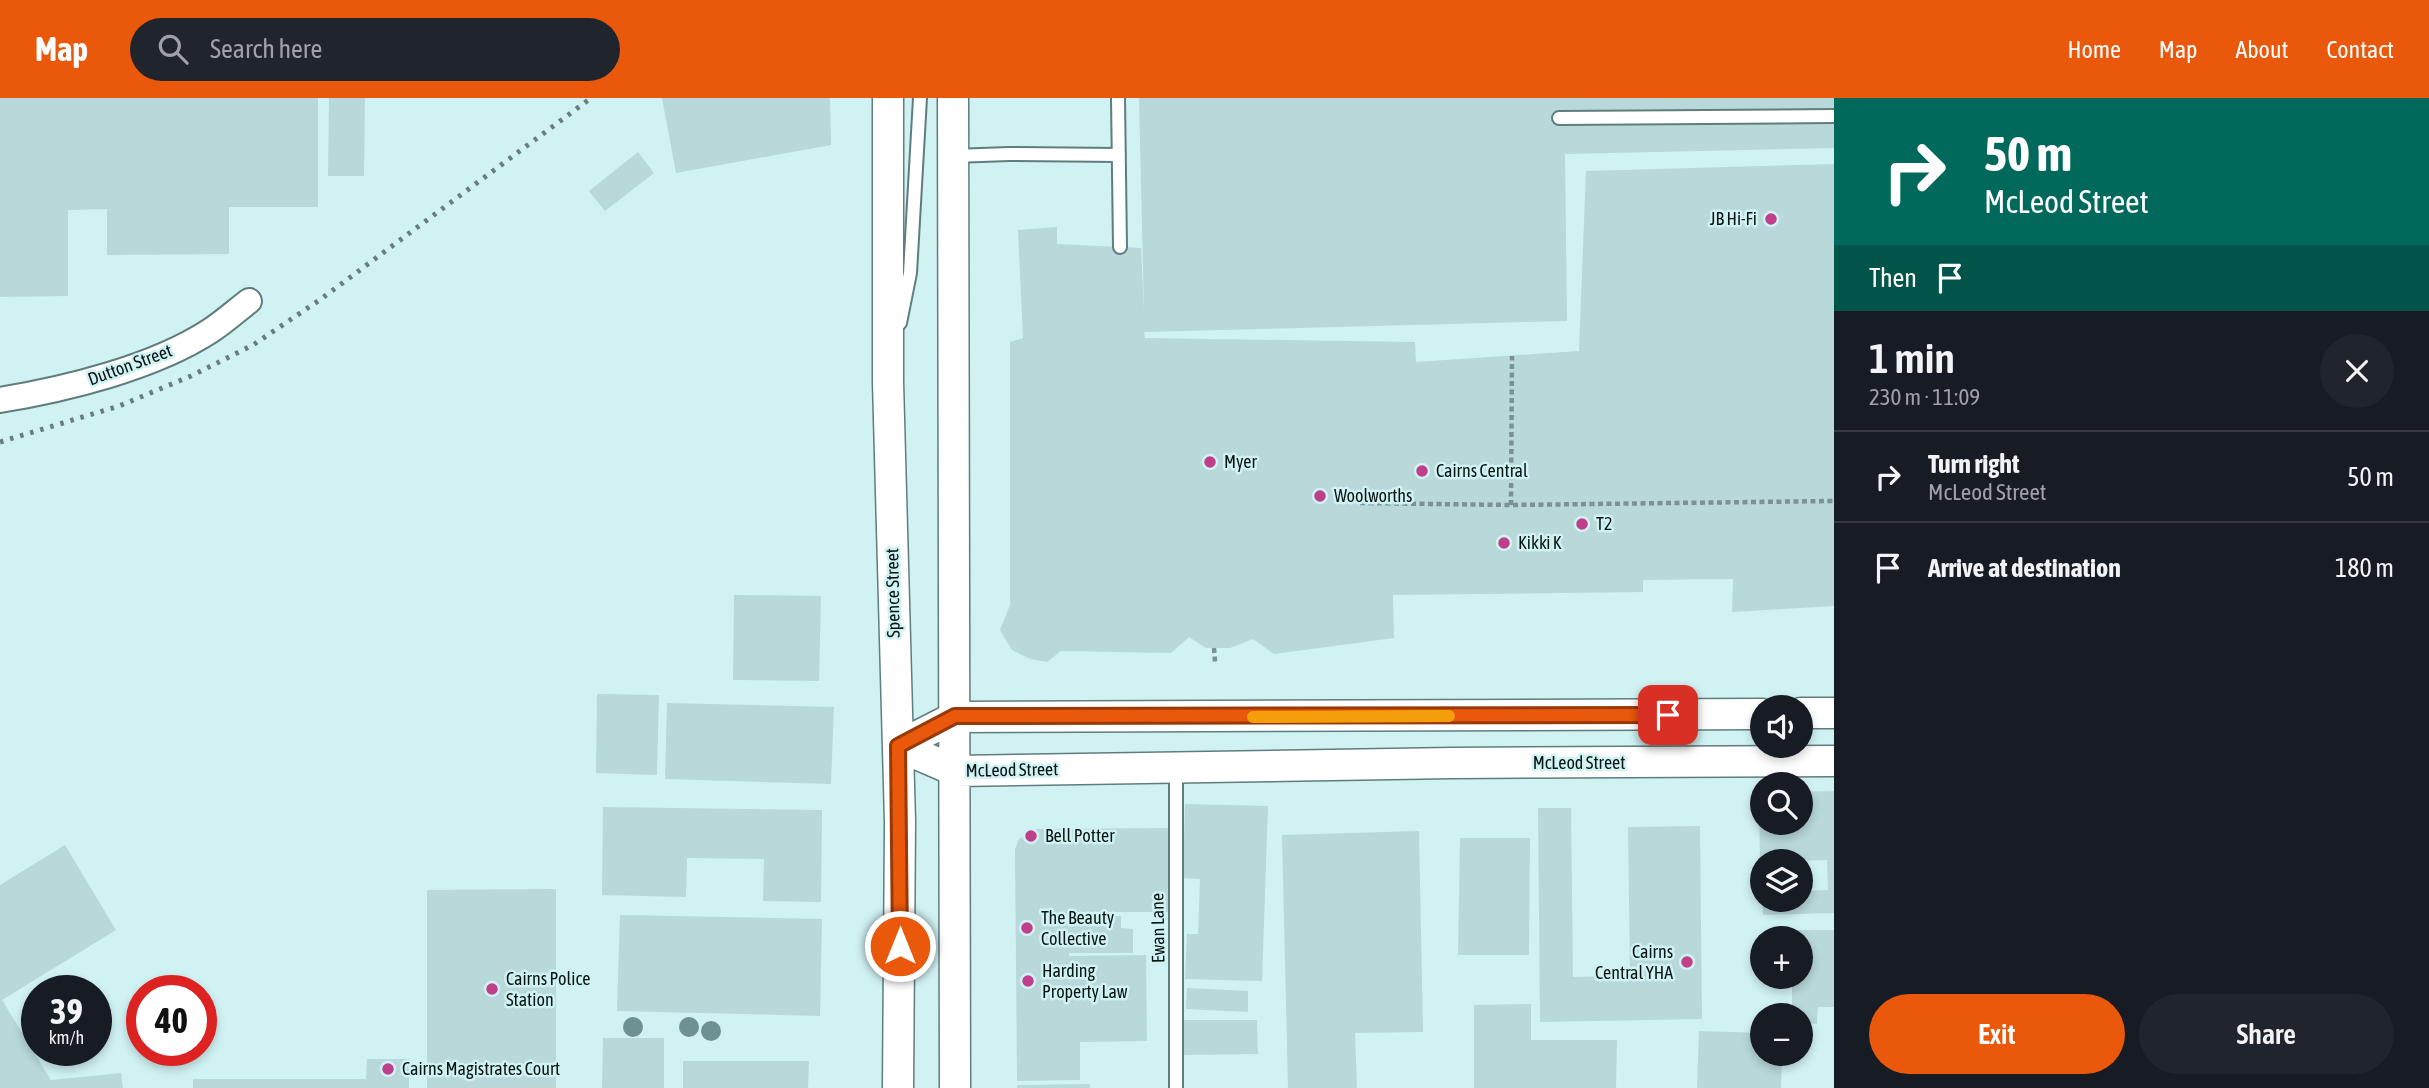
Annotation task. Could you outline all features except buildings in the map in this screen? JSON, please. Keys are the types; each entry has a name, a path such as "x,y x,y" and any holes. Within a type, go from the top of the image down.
{"street":[{"name":"Spence Street","path":"888,98 888,382 900,840 898,1088"},
{"path":"953,98 955,1088"},
{"name":"Dutton Street","path":"0,400 86,381 163,355 210,331 249,301"},
{"path":"1813,713 1834,713"},
{"path":"898,746 955,716 1750,714"},
{"name":"McLeod Street","path":"898,746 956,771 1834,761"}],"lane":[{"path":"888,382 910,273 920,98"},
{"path":"1118,98 1120,247"},
{"path":"1559,118 1834,116"},
{"path":"953,156 1119,155"},
{"name":"Ewan Lane","path":"1176,767 1176,1088"}],"path":[{"path":"1511,505 1512,356"},
{"path":"1360,503 1511,505 1834,501"},
{"path":"1214,648 1215,662"}],"railway":[{"path":"0,442 119,406 191,376 253,345 321,299 591,98"}],"slow traffic":[{"path":"1253,717 1449,716"}],"place":[{"name":"JB Hi-Fi","path":"1771,219"},
{"name":"Myer","path":"1210,462"},
{"name":"Cairns Central","path":"1422,471"},
{"name":"Woolworths","path":"1320,496"},
{"name":"T2","path":"1582,524"},
{"name":"Kikki K","path":"1504,543"},
{"name":"Bell Potter","path":"1031,836"},
{"name":"The Beauty Collective","path":"1027,928"},
{"name":"Cairns Central YHA","path":"1687,962"},
{"name":"Harding Property Law","path":"1028,981"},
{"name":"Cairns Police Station","path":"492,989"},
{"name":"Cairns Magistrates Court","path":"388,1069"}],"route":[{"path":"900,946 898,746 955,716 1668,715"}]}
